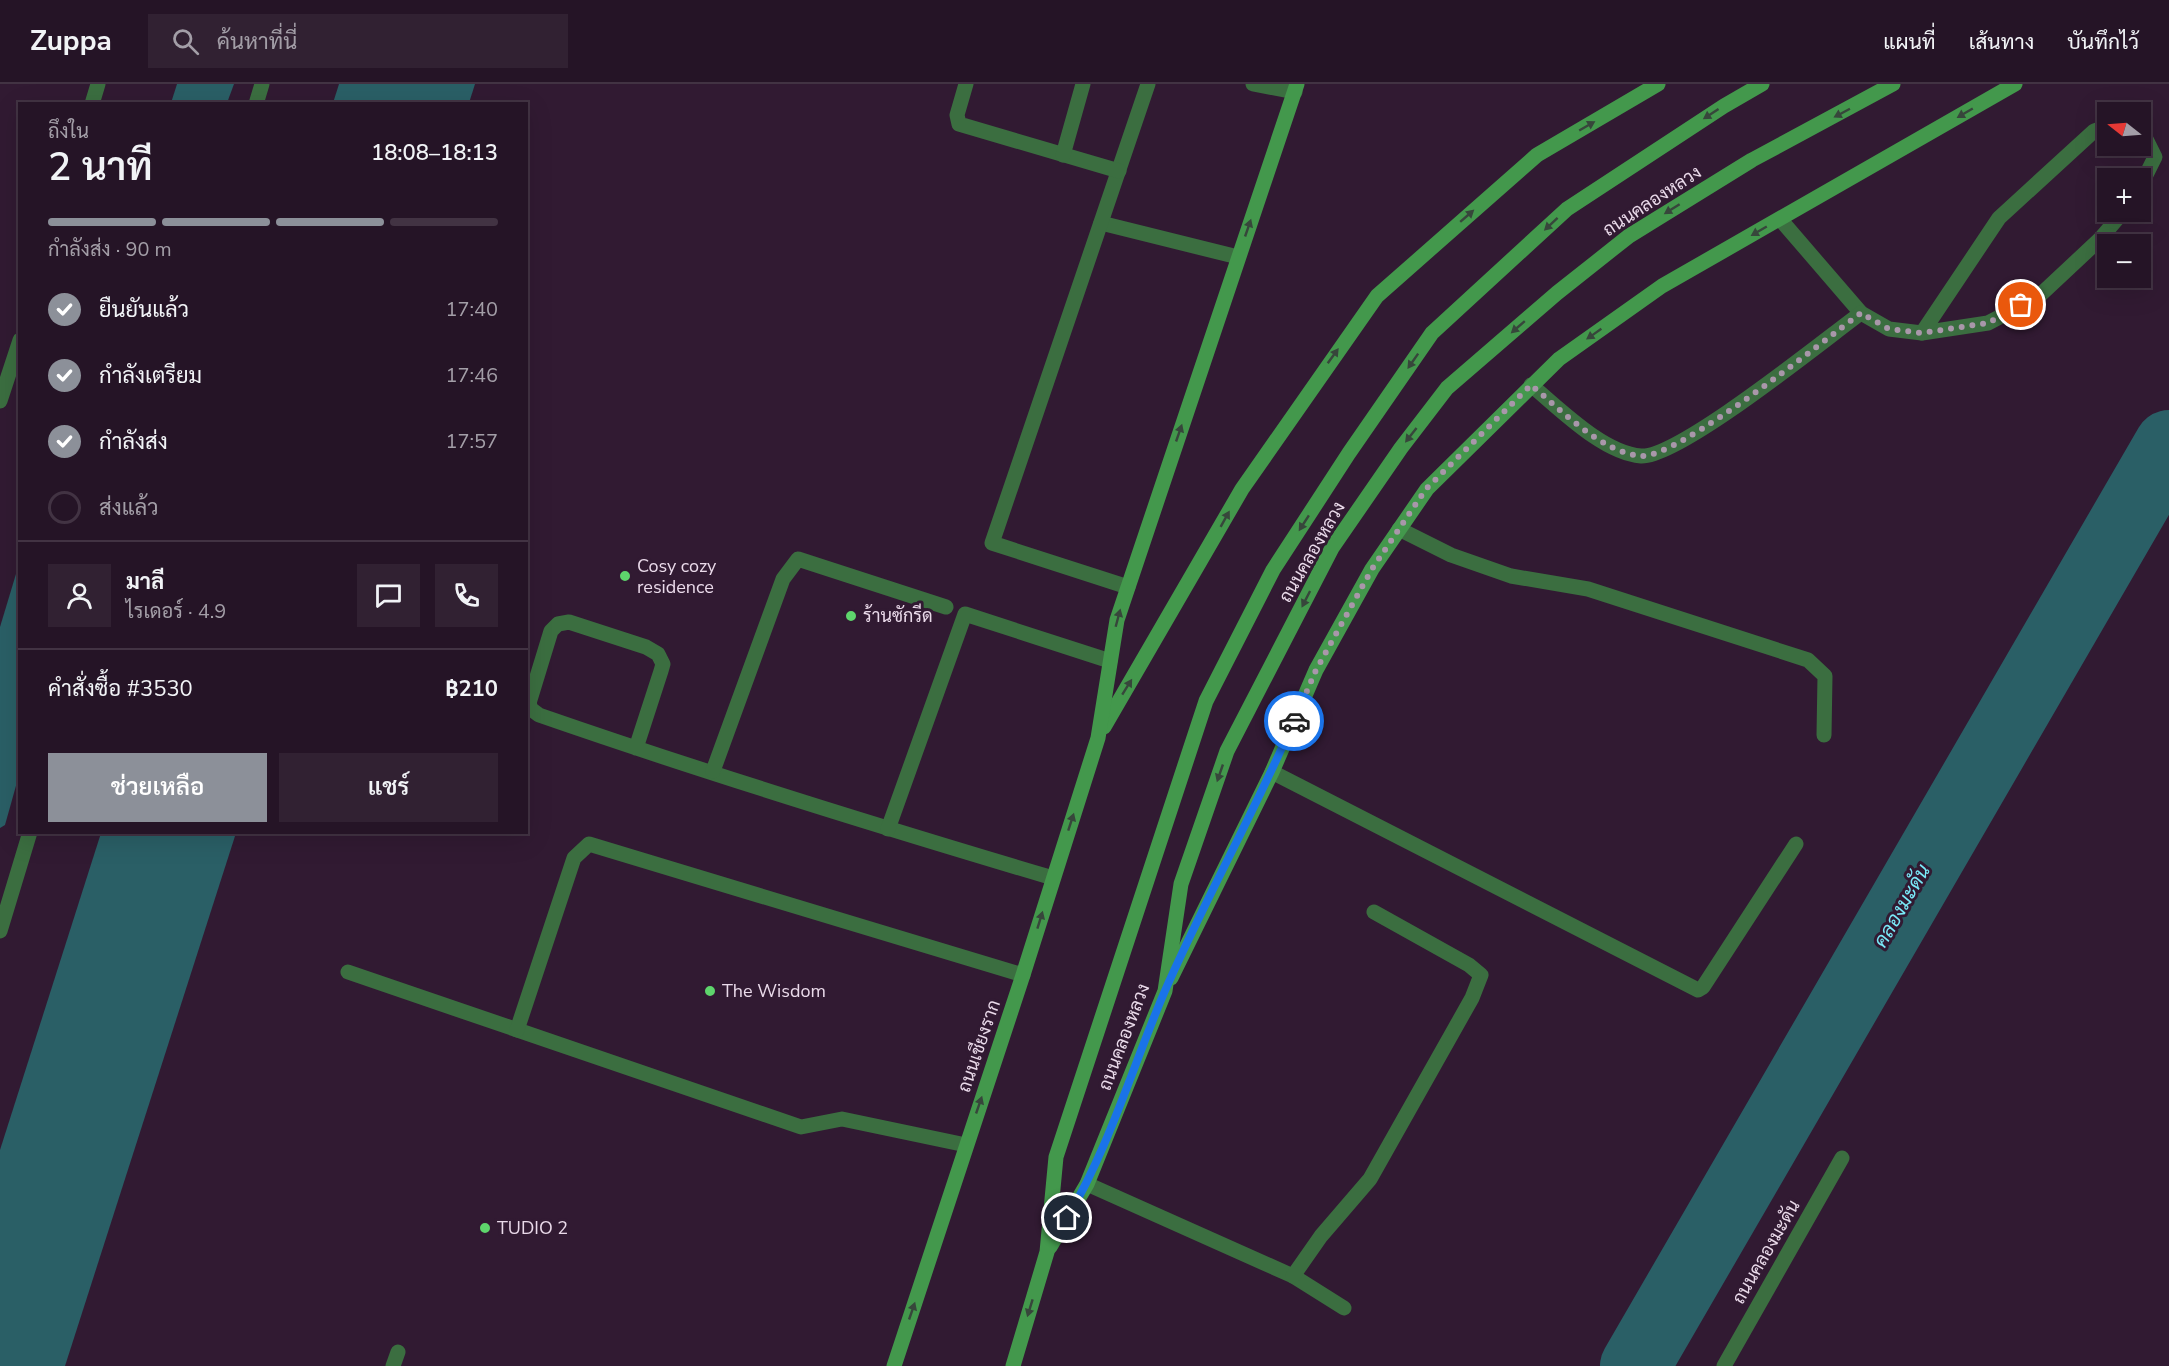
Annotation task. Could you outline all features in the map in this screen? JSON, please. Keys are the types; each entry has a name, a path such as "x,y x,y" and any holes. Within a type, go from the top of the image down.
{"main road":[{"path":"1098,738 1242,489 1377,296 1537,155 1658,84"},
{"path":"1013,1366 1047,1252 1056,1157 1206,701 1273,570 1349,453 1432,333 1567,209 1724,106 1762,84"},
{"name":"ถนนคลองหลวง","path":"1047,1252 1088,1184 1165,991 1180,884 1227,751 1332,549 1401,448 1447,388 1557,293 1629,236 1752,160 1893,84"},
{"path":"1165,991 1272,772 1316,670 1372,569 1426,489 1559,358 1662,286 2015,84"},
{"path":"1098,738 1117,620 1296,88"},
{"name":"ถนนเชียงราก","path":"894,1366 1023,975 1098,738"}],"street":[{"path":"93,102 98,84"},
{"path":"257,102 262,84"},
{"path":"966,84 957,115 959,124 1119,171"},
{"path":"1063,155 1083,84"},
{"path":"1128,587 992,543 1148,84"},
{"path":"1252,84 1296,88"},
{"path":"1922,333 1999,218 2097,130"},
{"path":"2150,168 2155,157 2151,149"},
{"path":"1780,219 1861,313 1889,329 1922,333 1988,323 2038,297 2100,239 2114,222"},
{"path":"1101,223 1238,256"},
{"path":"1531,385 1591,435 1618,449 1639,456 1661,453 1712,423 1861,313"},
{"path":"0,401 5,370 18,344"},
{"path":"1399,530 1451,555 1511,576 1588,589 1808,660 1825,676 1824,735"},
{"path":"713,771 783,579 798,559 946,607"},
{"path":"888,829 965,614 1110,661"},
{"path":"636,748 662,671 663,664 658,654 646,647 569,622 558,624 551,631 529,703 531,710 636,748 888,829 1053,878"},
{"path":"1272,772 1698,990 1703,987 1796,844"},
{"path":"0,931 3,910 29,834"},
{"path":"517,1030 574,858 589,844 1023,975"},
{"path":"1293,1276 1321,1236 1370,1179 1472,998 1481,975 1469,965 1374,912"},
{"path":"348,972 801,1127 842,1119 966,1145"},
{"name":"ถนนคลองมะดัน","path":"1724,1366 1842,1158"},
{"path":"1088,1184 1293,1276 1344,1308"}],"shaded area":[{"path":"177,84 234,84 227,102 171,102"},
{"path":"339,84 475,84 469,102 333,102"},
{"path":"18,567 18,779 5,825 0,828 0,627"},
{"path":"101,834 236,834 65,1366 0,1366 0,1150"}],"waterway":[{"name":"คลองมะดัน","path":"1635,1366 2169,445"}],"way so far":[{"path":"1294,721 1316,670 1372,569 1426,489 1531,385 1591,435 1618,449 1639,456 1649,456 1661,453 1712,423 1861,313 1889,329 1922,333 1988,323 2021,305"}],"place":[{"name":"Cosy cozy residence","path":"625,576"},
{"name":"ร้านซักรีด","path":"851,616"},
{"name":"The Wisdom","path":"710,991"},
{"name":"TUDIO 2","path":"485,1228"}],"route":[{"path":"1067,1218 1088,1184 1165,991 1264,790 1294,721"}]}
